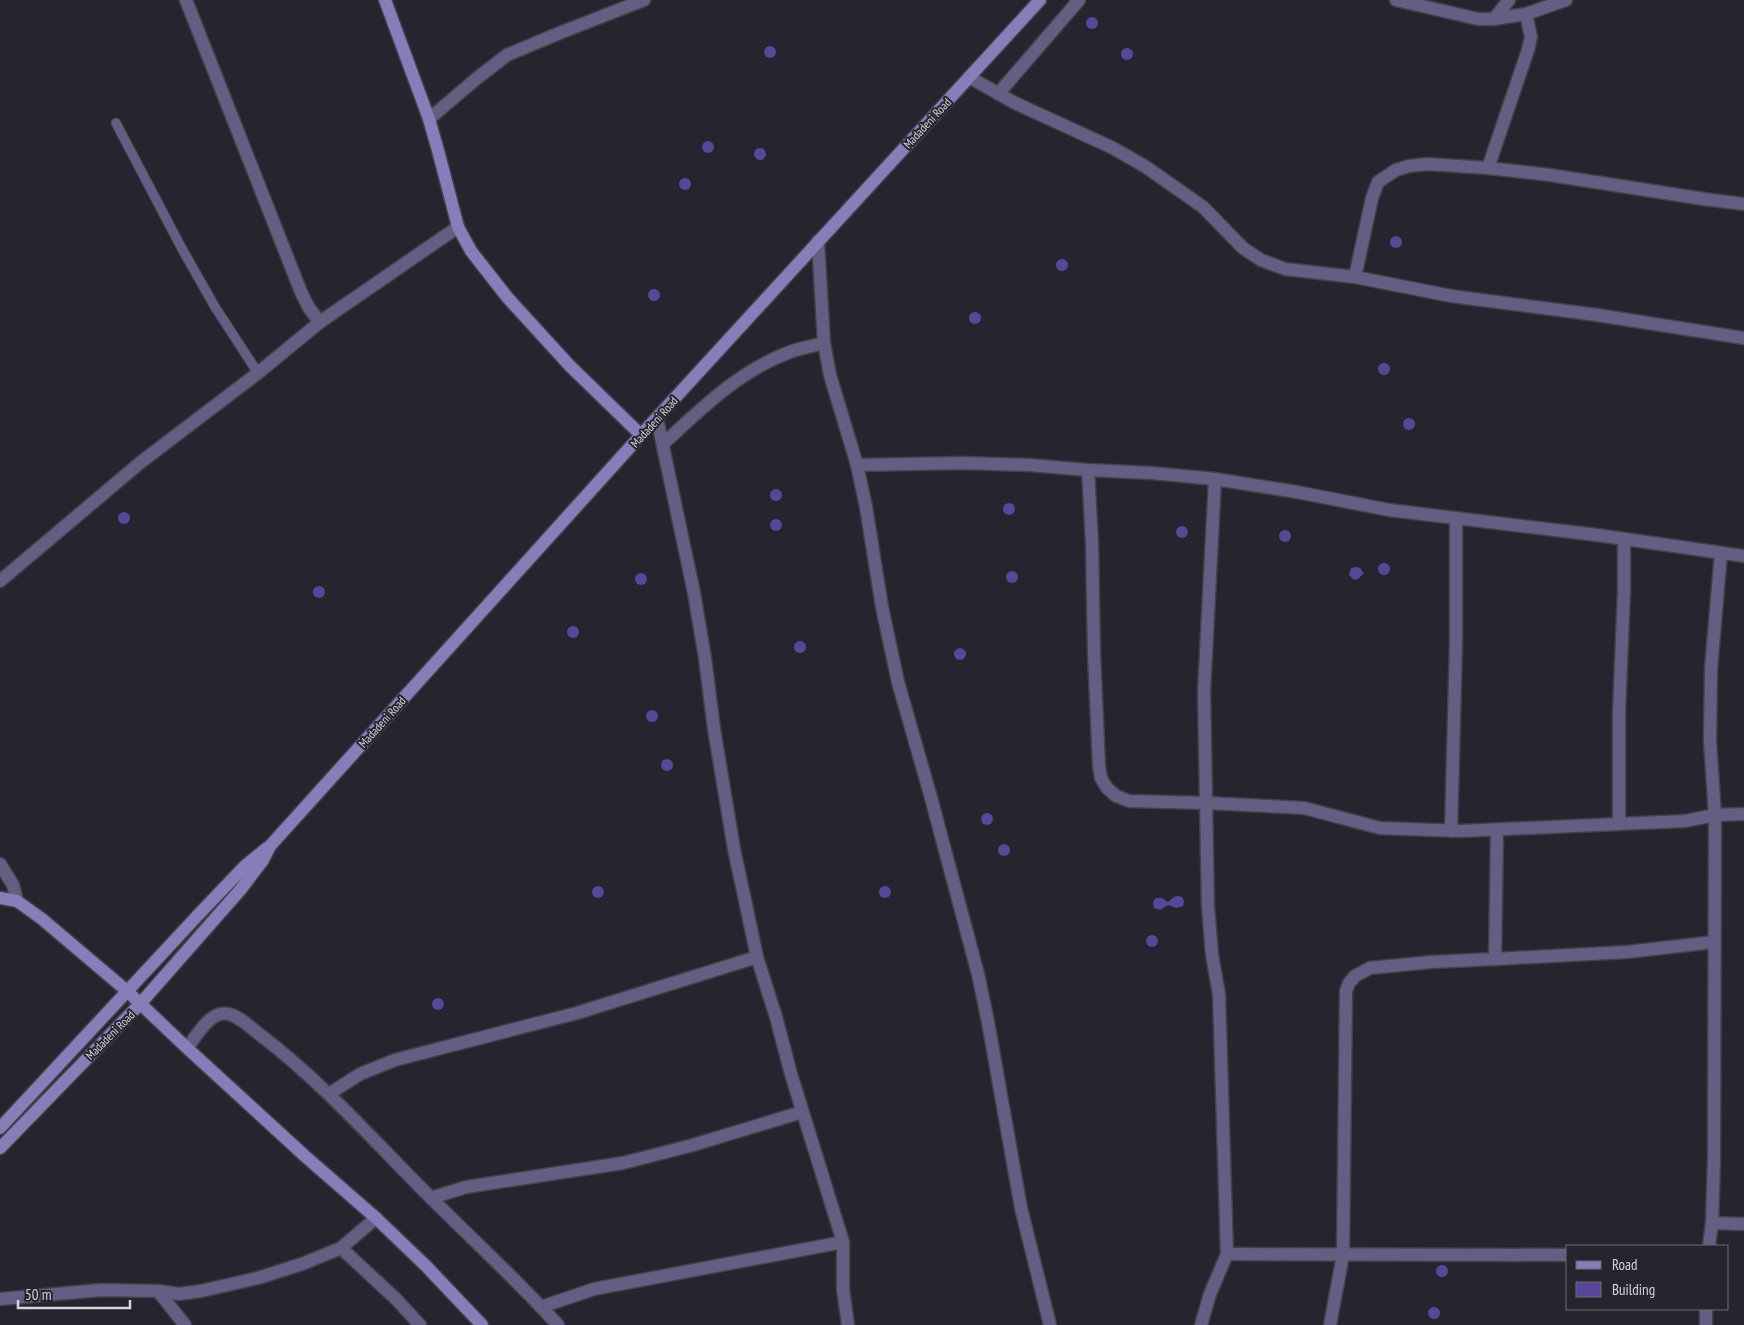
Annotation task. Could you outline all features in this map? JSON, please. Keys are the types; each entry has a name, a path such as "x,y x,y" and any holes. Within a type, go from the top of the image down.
{"street":[{"path":"186,0 301,292 309,308 320,322"},
{"path":"385,0 429,119 440,154 458,227 471,251 570,366 641,436"},
{"path":"429,119 508,55 546,38 644,0"},
{"name":"Madadeni Road","path":"0,1128 238,872 270,846 818,241 1040,0"},
{"path":"998,94 1080,0"},
{"path":"1396,0 1478,20 1526,14 1566,0"},
{"path":"1494,19 1509,0"},
{"path":"1488,168 1528,50 1531,37 1526,14"},
{"path":"969,77 998,94 1113,148 1146,167 1203,207 1243,248 1261,260 1285,269 1355,277 1451,296 1597,315 1744,338"},
{"path":"1355,277 1372,198 1378,182 1396,170 1409,166 1427,164 1550,175 1744,204"},
{"path":"0,581 141,462 258,373 320,322 458,227"},
{"path":"818,241 824,343 830,375 857,465 898,682 980,983 1021,1208 1050,1325"},
{"path":"663,444 714,398 740,379 790,352 824,343"},
{"path":"657,418 694,593 733,841 757,957 776,1017 802,1112 843,1242 843,1290 848,1325"},
{"path":"857,465 1020,464 1215,479 1297,492 1389,510 1744,556"},
{"path":"1088,470 1093,552 1098,746 1102,778 1107,788 1116,796 1129,801 1207,802 1304,808 1380,828 1450,831 1685,821 1744,814"},
{"path":"1201,1325 1210,1294 1227,1254 1221,1026 1219,994 1212,955 1208,908 1204,692 1215,479"},
{"path":"1450,831 1456,643 1456,519"},
{"path":"1619,824 1619,712 1624,591 1624,539"},
{"path":"1709,1245 1712,1223 1715,816 1710,741 1711,669 1721,552"},
{"path":"1495,959 1497,830"},
{"name":"Madadeni Road","path":"0,1148 140,1004 241,889 263,860 270,846"},
{"path":"0,864 12,885 17,901"},
{"path":"0,898 17,901 42,919 127,991 306,1157 376,1218 426,1266 482,1325"},
{"path":"1330,1325 1343,1255 1345,999 1346,991 1355,976 1370,968 1431,962 1627,952 1714,942"},
{"path":"329,1094 360,1074 395,1060 577,1013 757,957"},
{"path":"187,1048 215,1016 223,1014 231,1015 282,1052 329,1094 558,1325"},
{"path":"431,1198 466,1187 623,1163 693,1145 802,1112"},
{"path":"0,1299 92,1290 158,1291 179,1294 258,1278 302,1264 341,1248 376,1218"},
{"path":"1712,1223 1744,1224"},
{"path":"540,1307 594,1289 843,1242"},
{"path":"341,1248 396,1299 420,1325"},
{"path":"1227,1254 1566,1255"},
{"path":"158,1291 185,1325"},
{"path":"1706,1310 1706,1325"}],"lane":[{"path":"116,123 215,307 258,373"}],"building":[{"path":"1094,17 1097,18 1097,28 1090,29 1087,28 1086,21 1087,18"},
{"path":"768,46 772,46 776,52 772,58 768,58 764,54 764,50"},
{"path":"1125,48 1129,48 1133,54 1129,60 1125,60 1121,56 1121,52"},
{"path":"710,141 713,142 713,152 706,153 703,152 702,145 703,142"},
{"path":"758,148 762,148 766,154 762,160 758,160 754,156 754,152"},
{"path":"683,178 687,178 691,184 687,190 683,190 679,186 679,182"},
{"path":"1394,236 1398,236 1402,242 1398,248 1394,248 1390,244 1390,240"},
{"path":"1060,259 1064,259 1068,265 1064,271 1060,271 1056,267 1056,263"},
{"path":"652,289 656,289 660,295 656,301 652,301 648,297 648,293"},
{"path":"973,312 977,312 981,318 977,324 973,324 969,320 969,316"},
{"path":"1382,363 1386,363 1390,369 1386,375 1382,375 1378,371 1378,367"},
{"path":"1407,418 1411,418 1415,424 1411,430 1407,430 1403,426 1403,422"},
{"path":"778,489 781,490 781,500 774,501 771,500 770,493 771,490"},
{"path":"1007,503 1011,503 1015,509 1011,515 1007,515 1003,511 1003,507"},
{"path":"122,512 126,512 130,518 126,524 122,524 118,520 118,516"},
{"path":"778,519 781,520 781,530 774,531 771,530 770,523 771,520"},
{"path":"1180,526 1184,526 1188,532 1184,538 1180,538 1176,534 1176,530"},
{"path":"1283,530 1287,530 1291,536 1287,542 1283,542 1279,538 1279,534"},
{"path":"1386,563 1389,564 1389,574 1382,575 1379,574 1378,567 1379,564"},
{"path":"1351,568 1360,568 1364,573 1354,580 1349,575"},
{"path":"1014,571 1017,572 1017,582 1010,583 1007,582 1006,575 1007,572"},
{"path":"643,573 646,574 646,584 639,585 636,584 635,577 636,574"},
{"path":"321,586 324,587 324,597 317,598 314,597 313,590 314,587"},
{"path":"571,626 575,626 579,632 575,638 571,638 567,634 567,630"},
{"path":"798,641 802,641 806,647 802,653 798,653 794,649 794,645"},
{"path":"962,648 965,649 965,659 958,660 955,659 954,652 955,649"},
{"path":"654,710 657,711 657,721 650,722 647,721 646,714 647,711"},
{"path":"665,759 669,759 673,765 669,771 665,771 661,767 661,763"},
{"path":"985,813 989,813 993,819 989,825 985,825 981,821 981,817"},
{"path":"1006,844 1009,845 1009,855 1002,856 999,855 998,848 999,845"},
{"path":"596,886 600,886 604,892 600,898 596,898 592,894 592,890"},
{"path":"883,886 887,886 891,892 887,898 883,898 879,894 879,890"},
{"path":"1178,896 1182,897 1184,901 1183,906 1176,908 1168,905 1160,910 1154,908 1153,902 1156,898 1162,898 1168,902"},
{"path":"1150,935 1154,935 1158,941 1154,947 1150,947 1146,943 1146,939"},
{"path":"436,998 440,998 444,1004 440,1010 436,1010 432,1006 432,1002"},
{"path":"1444,1265 1447,1266 1447,1276 1440,1277 1437,1276 1436,1269 1437,1266"},
{"path":"1436,1307 1439,1308 1439,1318 1432,1319 1429,1318 1428,1311 1429,1308"}]}
